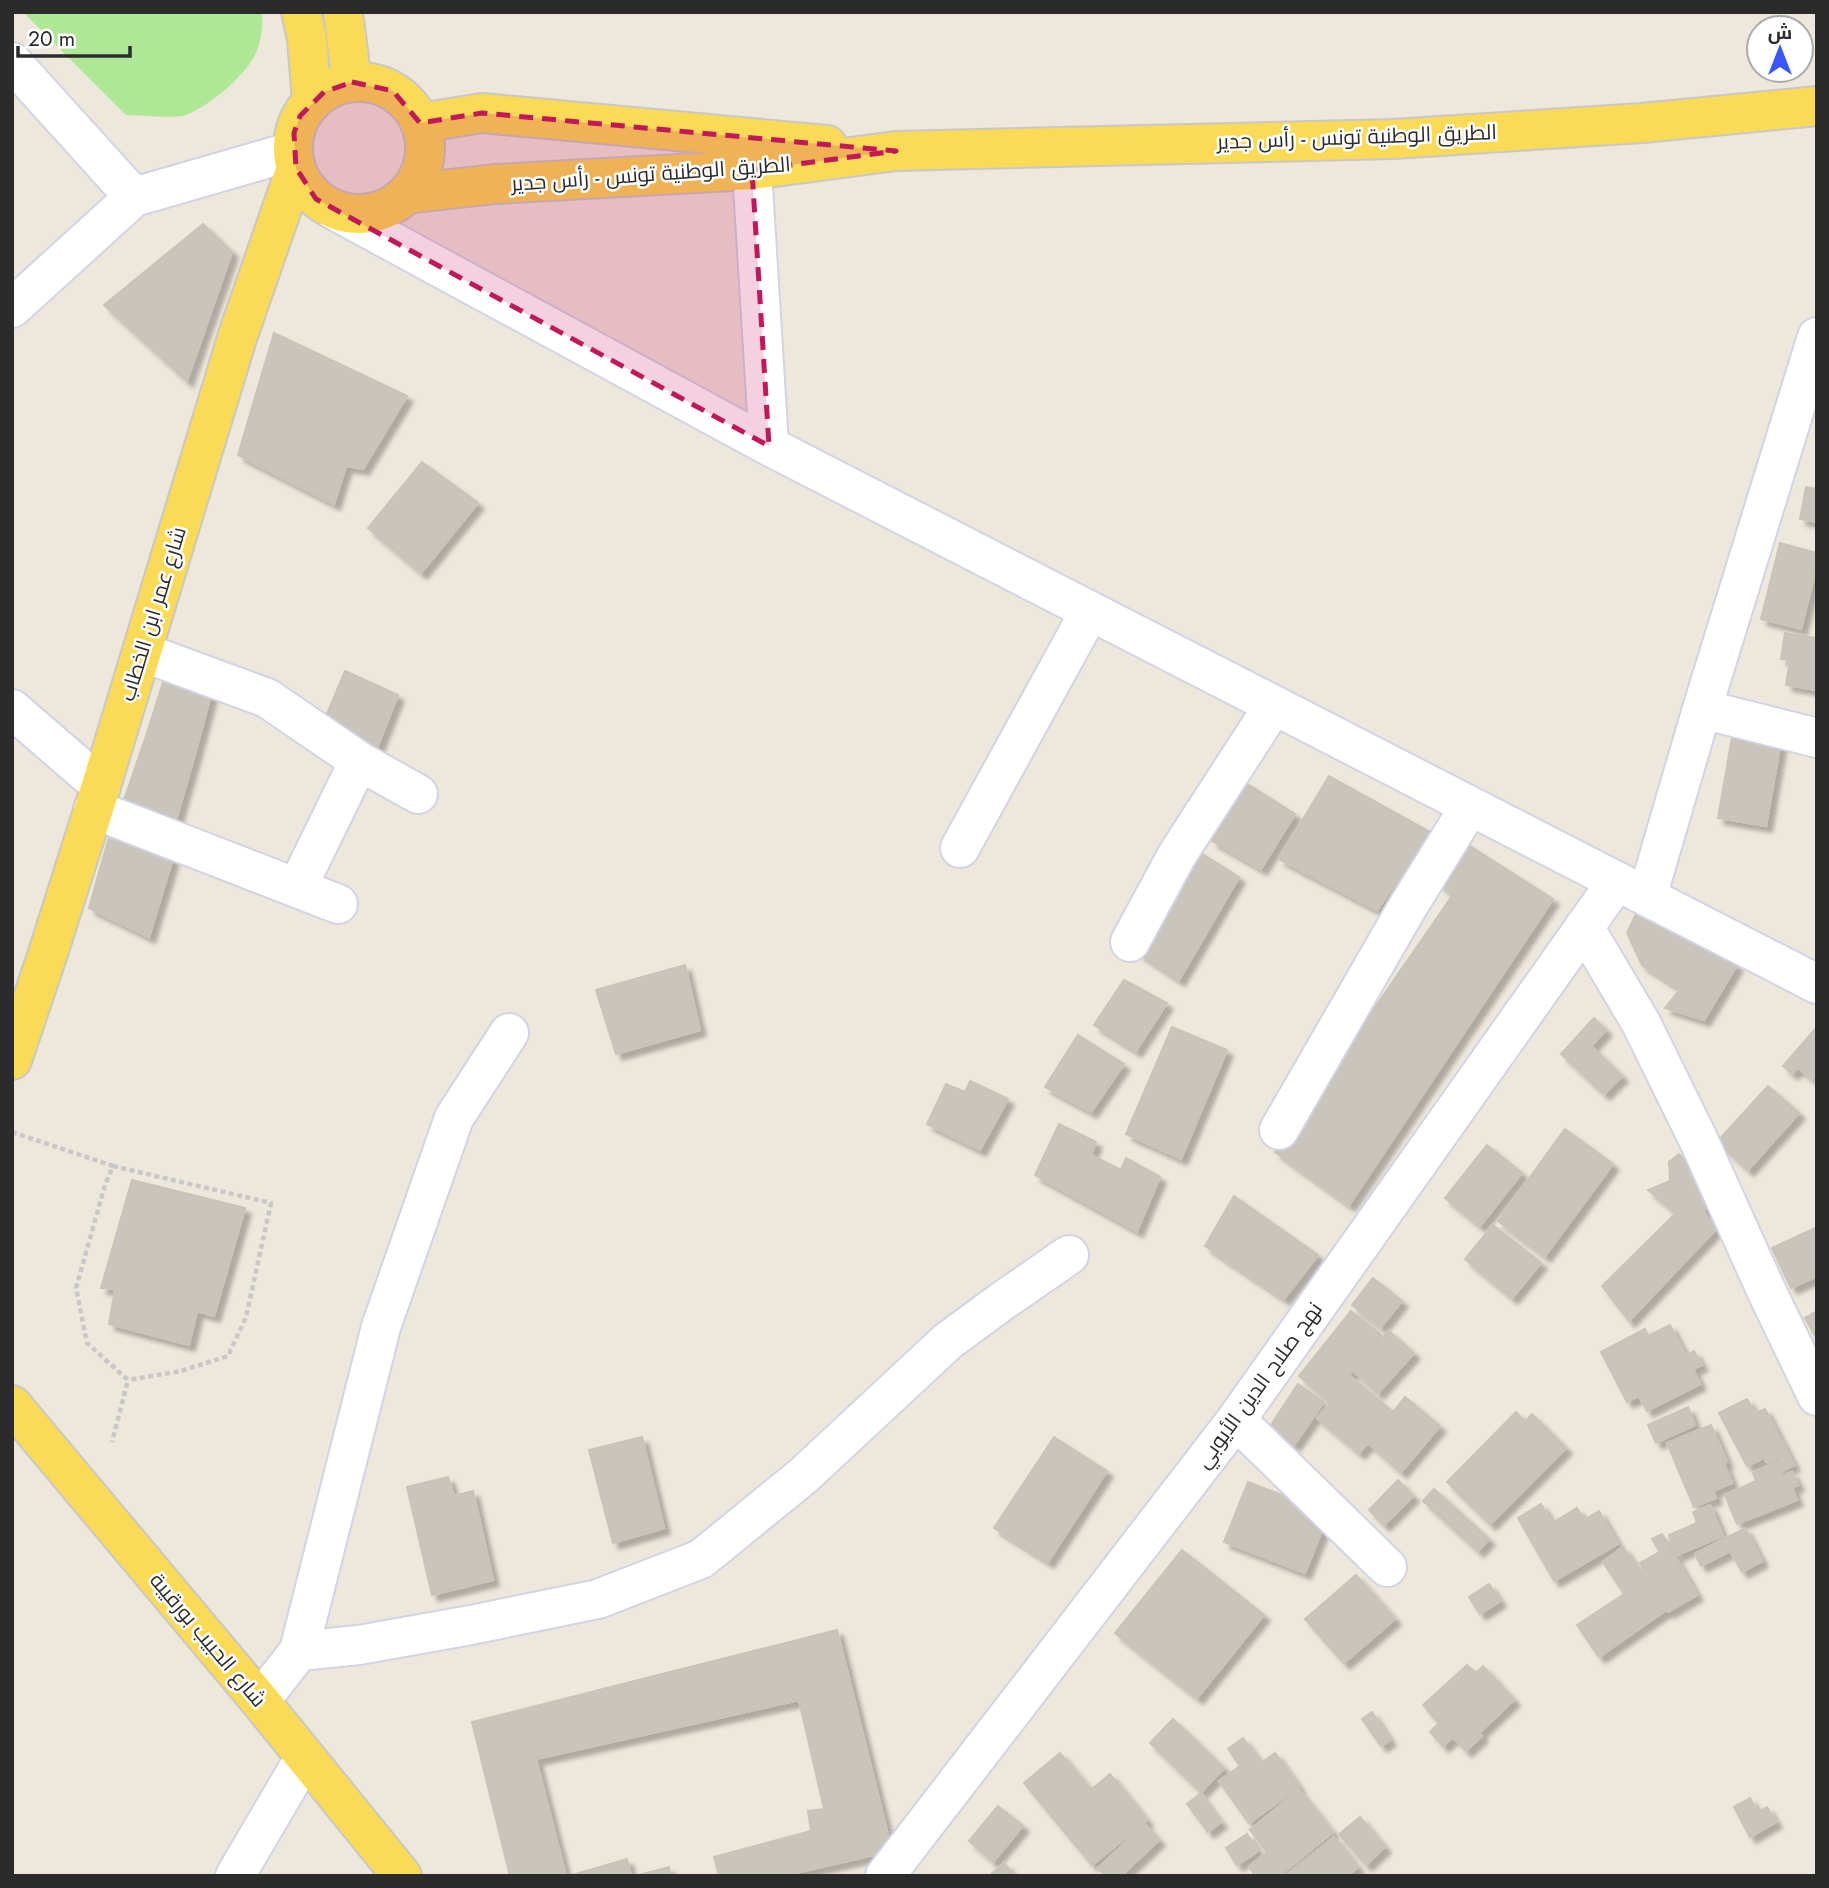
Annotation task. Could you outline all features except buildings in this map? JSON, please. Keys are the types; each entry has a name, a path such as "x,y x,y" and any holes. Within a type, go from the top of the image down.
{"main road":[{"path":"301,12 307,38 312,102"},
{"path":"343,12 352,82"},
{"path":"352,82 373,84 393,92 409,105 420,123 425,141 424,161 417,179 406,194 390,206 371,213 351,214 332,209 316,199 304,185 294,159 294,133 300,116 324,92 352,82"},
{"name":"الطريق الوطنية تونس - رأس جدير","path":"406,194 495,184 752,170 896,151 1393,139 1642,123 1817,106"},
{"name":"الطريق الوطنية تونس - رأس جدير","path":"420,123 482,113 896,151"},
{"name":"شارع عمر ابن الخطاب","path":"12,1059 97,798 294,159"},
{"name":"شارع الحبيب بورقيبة","path":"12,1405 402,1876"}],"street":[{"path":"12,62 134,197"},
{"path":"12,308 134,197 294,159"},
{"path":"752,170 769,446"},
{"path":"332,209 769,446 1817,984"},
{"name":"نهج صلاح الدين الأيوبي","path":"885,1876 1236,1420 1584,927 1632,889 1702,709 1817,337"},
{"path":"960,848 1090,611"},
{"path":"142,652 267,698 359,761 418,794"},
{"path":"1130,942 1177,855 1274,705"},
{"path":"12,709 97,798 338,904"},
{"path":"1702,709 1817,738"},
{"path":"297,888 359,761"},
{"path":"1279,1130 1400,920 1470,806"},
{"path":"1584,927 1641,1023 1817,1396"},
{"path":"260,1702 299,1651 386,1314 454,1118 509,1033"},
{"path":"299,1651 359,1645 446,1630 598,1599 701,1559 803,1476 948,1341 1069,1255"},
{"path":"1236,1420 1387,1567"},
{"path":"235,1876 305,1757"}],"path":[{"path":"12,1132 113,1166 271,1203 246,1317 228,1356 181,1371 128,1380"},
{"path":"113,1166 105,1185 76,1288 87,1343 128,1380"},
{"path":"112,1442 128,1380"}],"highlighted area":[{"path":"352,82 393,91 420,123 482,113 896,151 752,170 769,446 316,199 296,168 294,133 300,116 324,92"}],"green space":[{"path":"23,12 262,12 262,23 260,40 250,64 225,90 205,105 186,115 174,117 126,115"}]}
